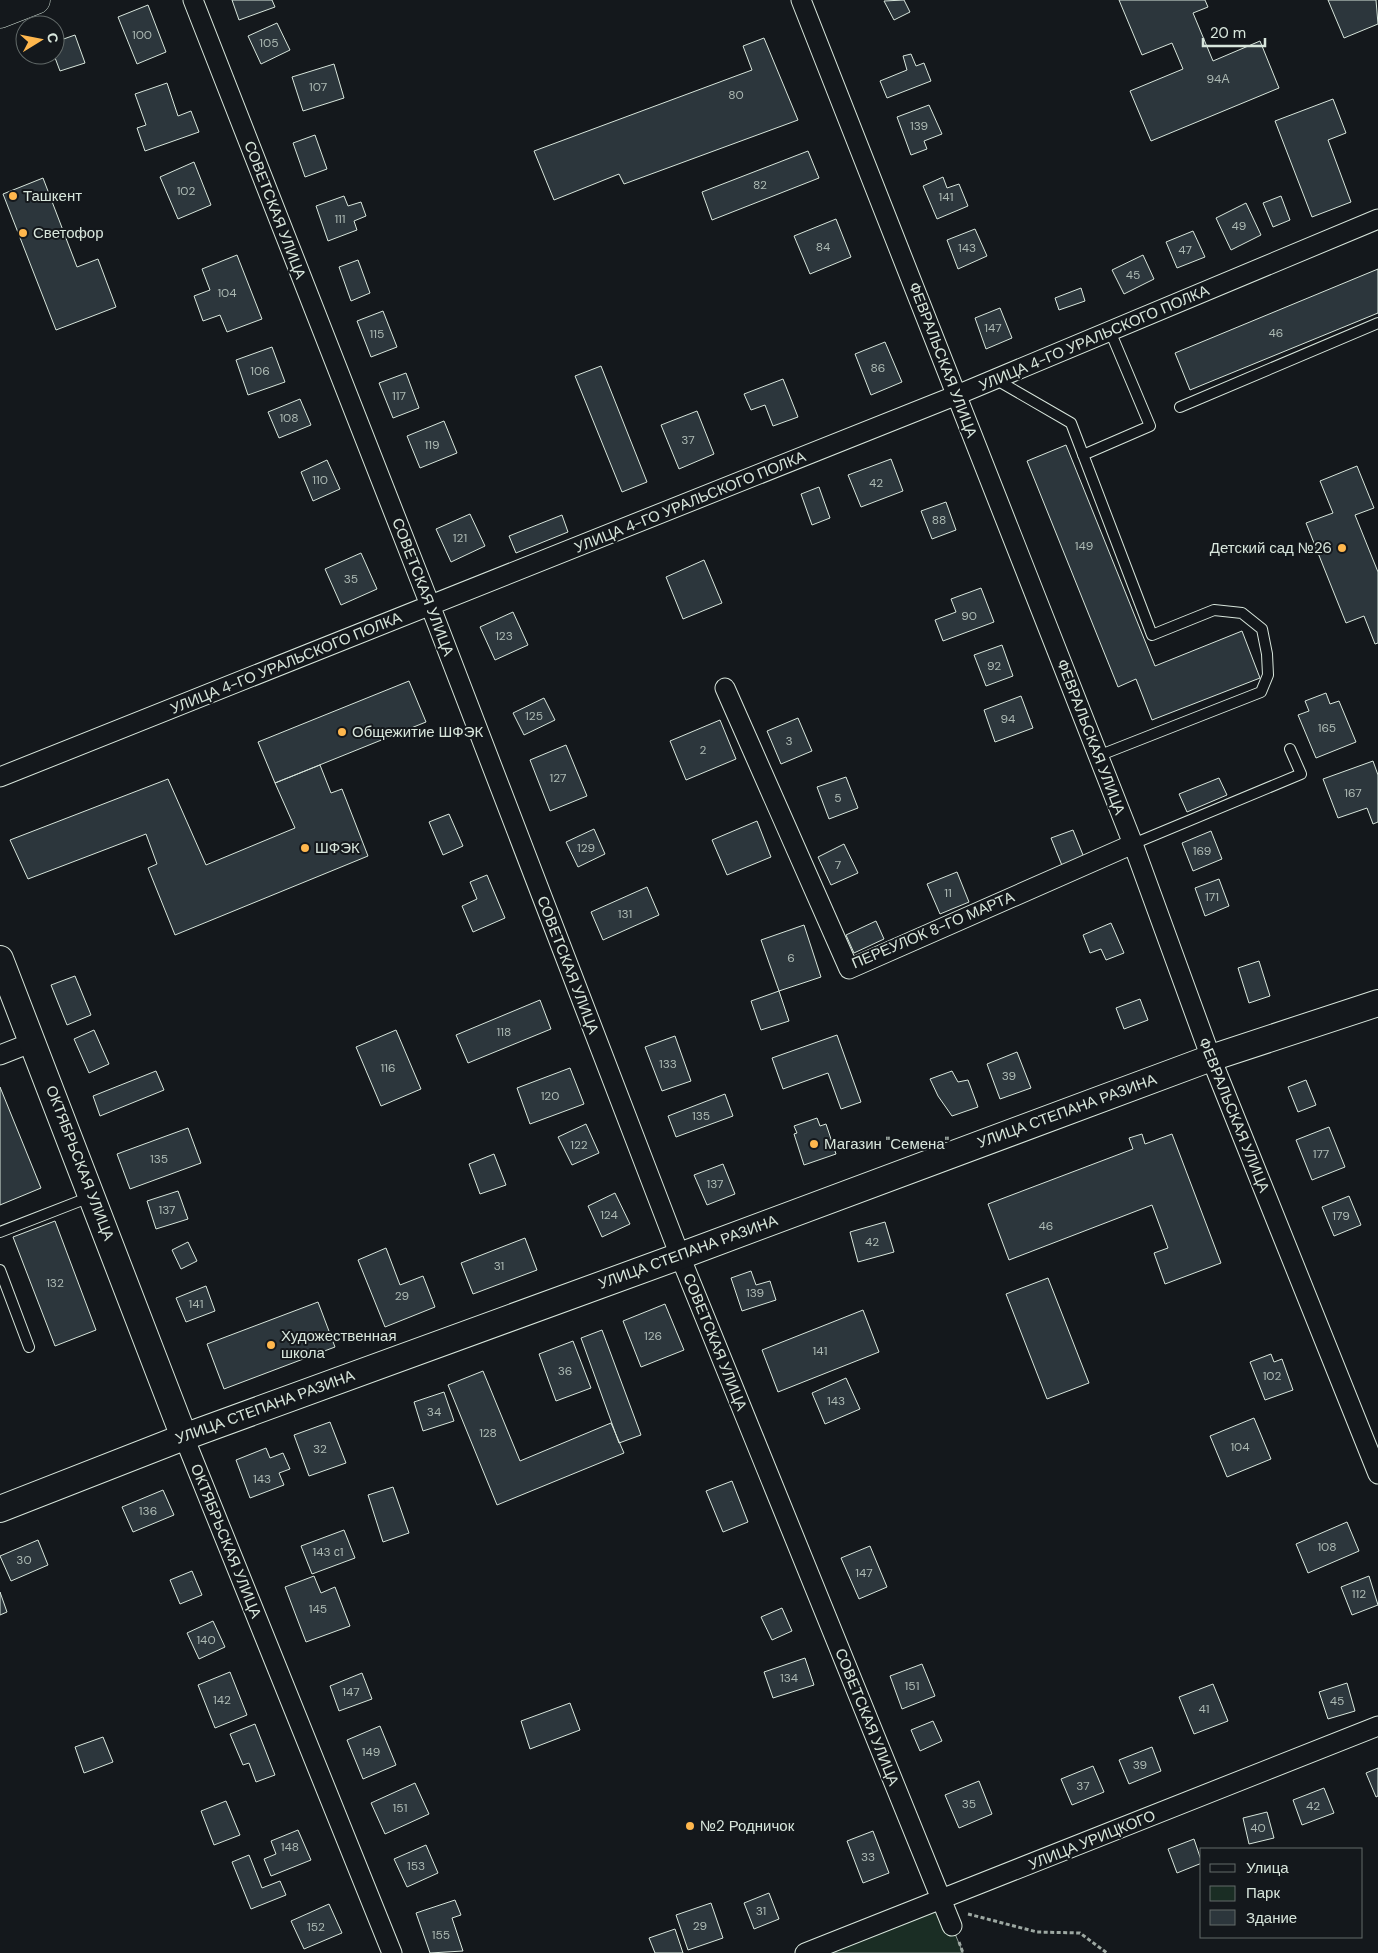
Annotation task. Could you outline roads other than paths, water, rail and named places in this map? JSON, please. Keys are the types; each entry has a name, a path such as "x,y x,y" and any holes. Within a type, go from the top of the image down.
{"main road":[{"path":"0,14 36,0"},
{"name":"ОКТЯБРЬСКАЯ УЛИЦА","path":"0,959 184,1437"},
{"name":"УЛИЦА СТЕПАНА РАЗИНА","path":"0,1508 184,1437 680,1256 1210,1058 1378,1003"}],"street":[{"name":"СОВЕТСКАЯ УЛИЦА","path":"193,0 430,605 680,1256 952,1926"},
{"name":"ФЕВРАЛЬСКАЯ УЛИЦА","path":"801,0 1133,844 1210,1058 1378,1474"},
{"name":"УЛИЦА 4-ГО УРАЛЬСКОГО ПОЛКА","path":"0,777 995,380 1378,221"},
{"name":"ПЕРЕУЛОК 8-ГО МАРТА","path":"725,688 849,969 1133,844"},
{"path":"0,1055 33,1042"},
{"name":"ОКТЯБРЬСКАЯ УЛИЦА","path":"184,1437 392,1953"},
{"name":"УЛИЦА УРИЦКОГО","path":"805,1953 943,1904 1378,1726"}],"lane":[{"path":"1180,408 1378,324"},
{"path":"1083,454 1150,426 1110,331"},
{"path":"995,380 1071,423 1152,635 1214,610 1242,613 1262,629 1267,654 1268,676 1260,692 1098,756"},
{"path":"1133,844 1301,774 1290,750"},
{"path":"0,1232 92,1196"},
{"path":"0,1270 29,1347"}],"place":[{"name":"Ташкент","path":"13,196"},
{"name":"Светофор","path":"23,233"},
{"name":"Детский сад №26","path":"1342,548"},
{"name":"Общежитие ШФЭК","path":"342,732"},
{"name":"ШФЭК","path":"305,848"},
{"name":"Магазин \"Семена\"","path":"814,1144"},
{"name":"Художественная школа","path":"271,1345"},
{"name":"№2 Родничок","path":"690,1826"}]}
